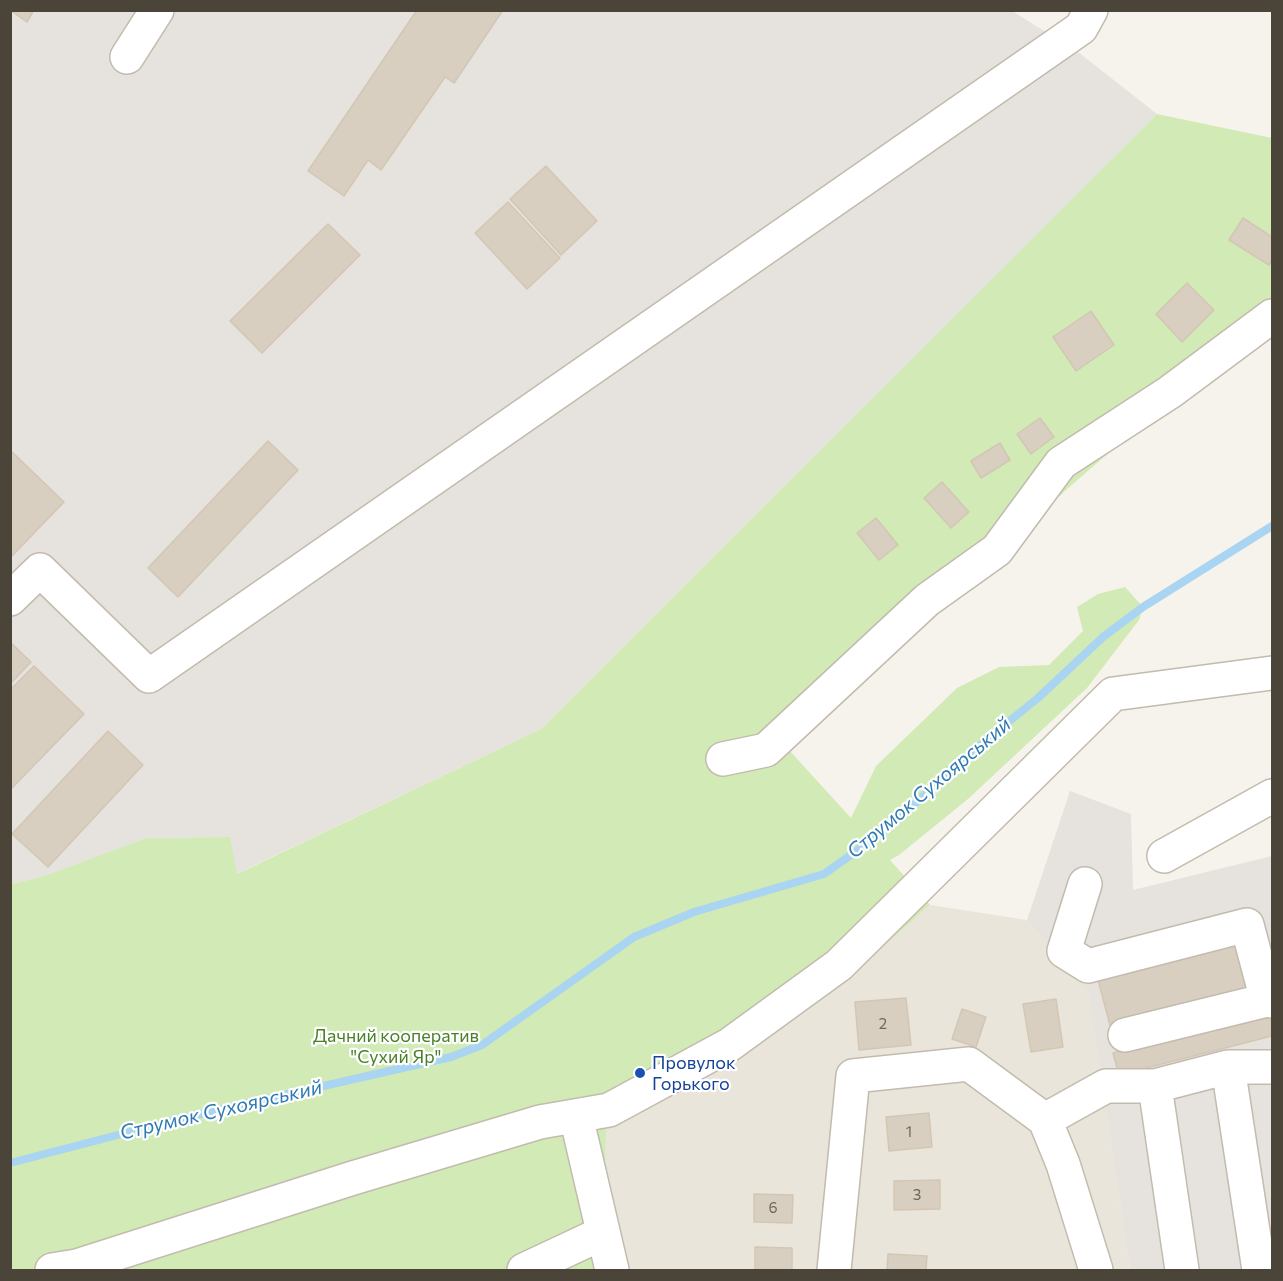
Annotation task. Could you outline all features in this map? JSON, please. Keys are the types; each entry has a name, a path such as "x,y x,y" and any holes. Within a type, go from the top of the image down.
{"street":[{"path":"127,57 157,10"},
{"path":"10,599 40,570 149,676 1081,28 1090,10"},
{"path":"723,759 766,750 927,600 997,550 1061,463 1170,392 1272,316"},
{"path":"52,1270 77,1266 353,1178 540,1122 609,1110 729,1045 839,965 1113,694 1272,673"},
{"path":"1164,856 1272,796"},
{"path":"1085,884 1064,951 1089,966 1248,926 1270,1000 1125,1035"},
{"path":"834,1270 853,1076 969,1064 1045,1120 1063,1164 1096,1270"},
{"path":"1228,1067 1258,1270"},
{"path":"1045,1120 1106,1086 1155,1086 1228,1067 1272,1067"},
{"path":"1155,1086 1182,1270"},
{"path":"576,1116 612,1270"},
{"path":"524,1270 603,1233"}],"shaded area":[{"path":"11,11 1012,11 1078,52 1157,114 541,729 236,874 229,837 146,838 44,876 11,884"},
{"path":"1070,791 1131,814 1133,890 1272,856 1272,1270 1130,1270 1088,990 1027,920"},
{"path":"930,905 1027,920 1088,989 1130,1270 604,1270 606,1127 848,978"}],"green space":[{"name":"Дачний кооператив \"Сухий Яр\"","path":"1157,114 1272,138 1272,311 1066,490 789,750 851,818 876,766 957,688 999,667 1049,665 1083,631 1077,607 1098,594 1125,587 1143,607 1139,620 1087,688 968,799 890,860 930,905 848,978 606,1127 604,1270 11,1270 11,884 44,876 146,838 230,837 237,874 541,729"}],"building":[{"path":"10,10 34,10 27,22"},
{"path":"417,10 503,10 454,83 445,77 381,170 368,160 344,196 308,171"},
{"path":"546,166 597,221 561,255 510,199"},
{"path":"508,202 560,258 527,289 475,233"},
{"path":"1243,218 1272,237 1272,260 1269,265 1229,240"},
{"path":"328,224 360,255 262,353 230,321"},
{"path":"1187,283 1214,310 1182,342 1156,314"},
{"path":"1091,311 1114,345 1076,371 1053,337"},
{"path":"1040,418 1054,437 1031,454 1017,434"},
{"path":"268,441 298,470 178,597 148,568"},
{"path":"1000,443 1010,460 981,478 971,461"},
{"path":"10,450 64,502 10,558"},
{"path":"942,482 969,512 951,528 924,498"},
{"path":"876,518 898,545 879,560 857,533"},
{"path":"10,642 31,662 10,684"},
{"path":"34,666 84,714 10,790 10,690"},
{"path":"108,731 143,765 48,867 12,834"},
{"path":"1237,941 1250,991 1110,1025 1097,976"},
{"path":"906,998 911,1045 859,1050 855,1002"},
{"path":"1056,999 1063,1047 1031,1052 1023,1004"},
{"path":"962,1009 986,1017 976,1047 952,1039"},
{"path":"1270,1013 1272,1036 1119,1075 1113,1053"},
{"path":"929,1113 932,1147 889,1151 886,1117"},
{"path":"940,1180 940,1209 894,1210 894,1181"},
{"path":"754,1194 793,1195 792,1223 754,1222"},
{"path":"755,1247 792,1248 792,1270 755,1270"},
{"path":"888,1254 927,1256 926,1270 887,1270"}],"waterway":[{"name":"Струмок Сухоярський","path":"10,1163 187,1117 451,1057 482,1045 634,937 694,912 824,874 882,833 986,740 1038,698 1103,637 1143,607 1272,526"}],"place":[{"name":"Провулок Горького","path":"640,1073"}]}
